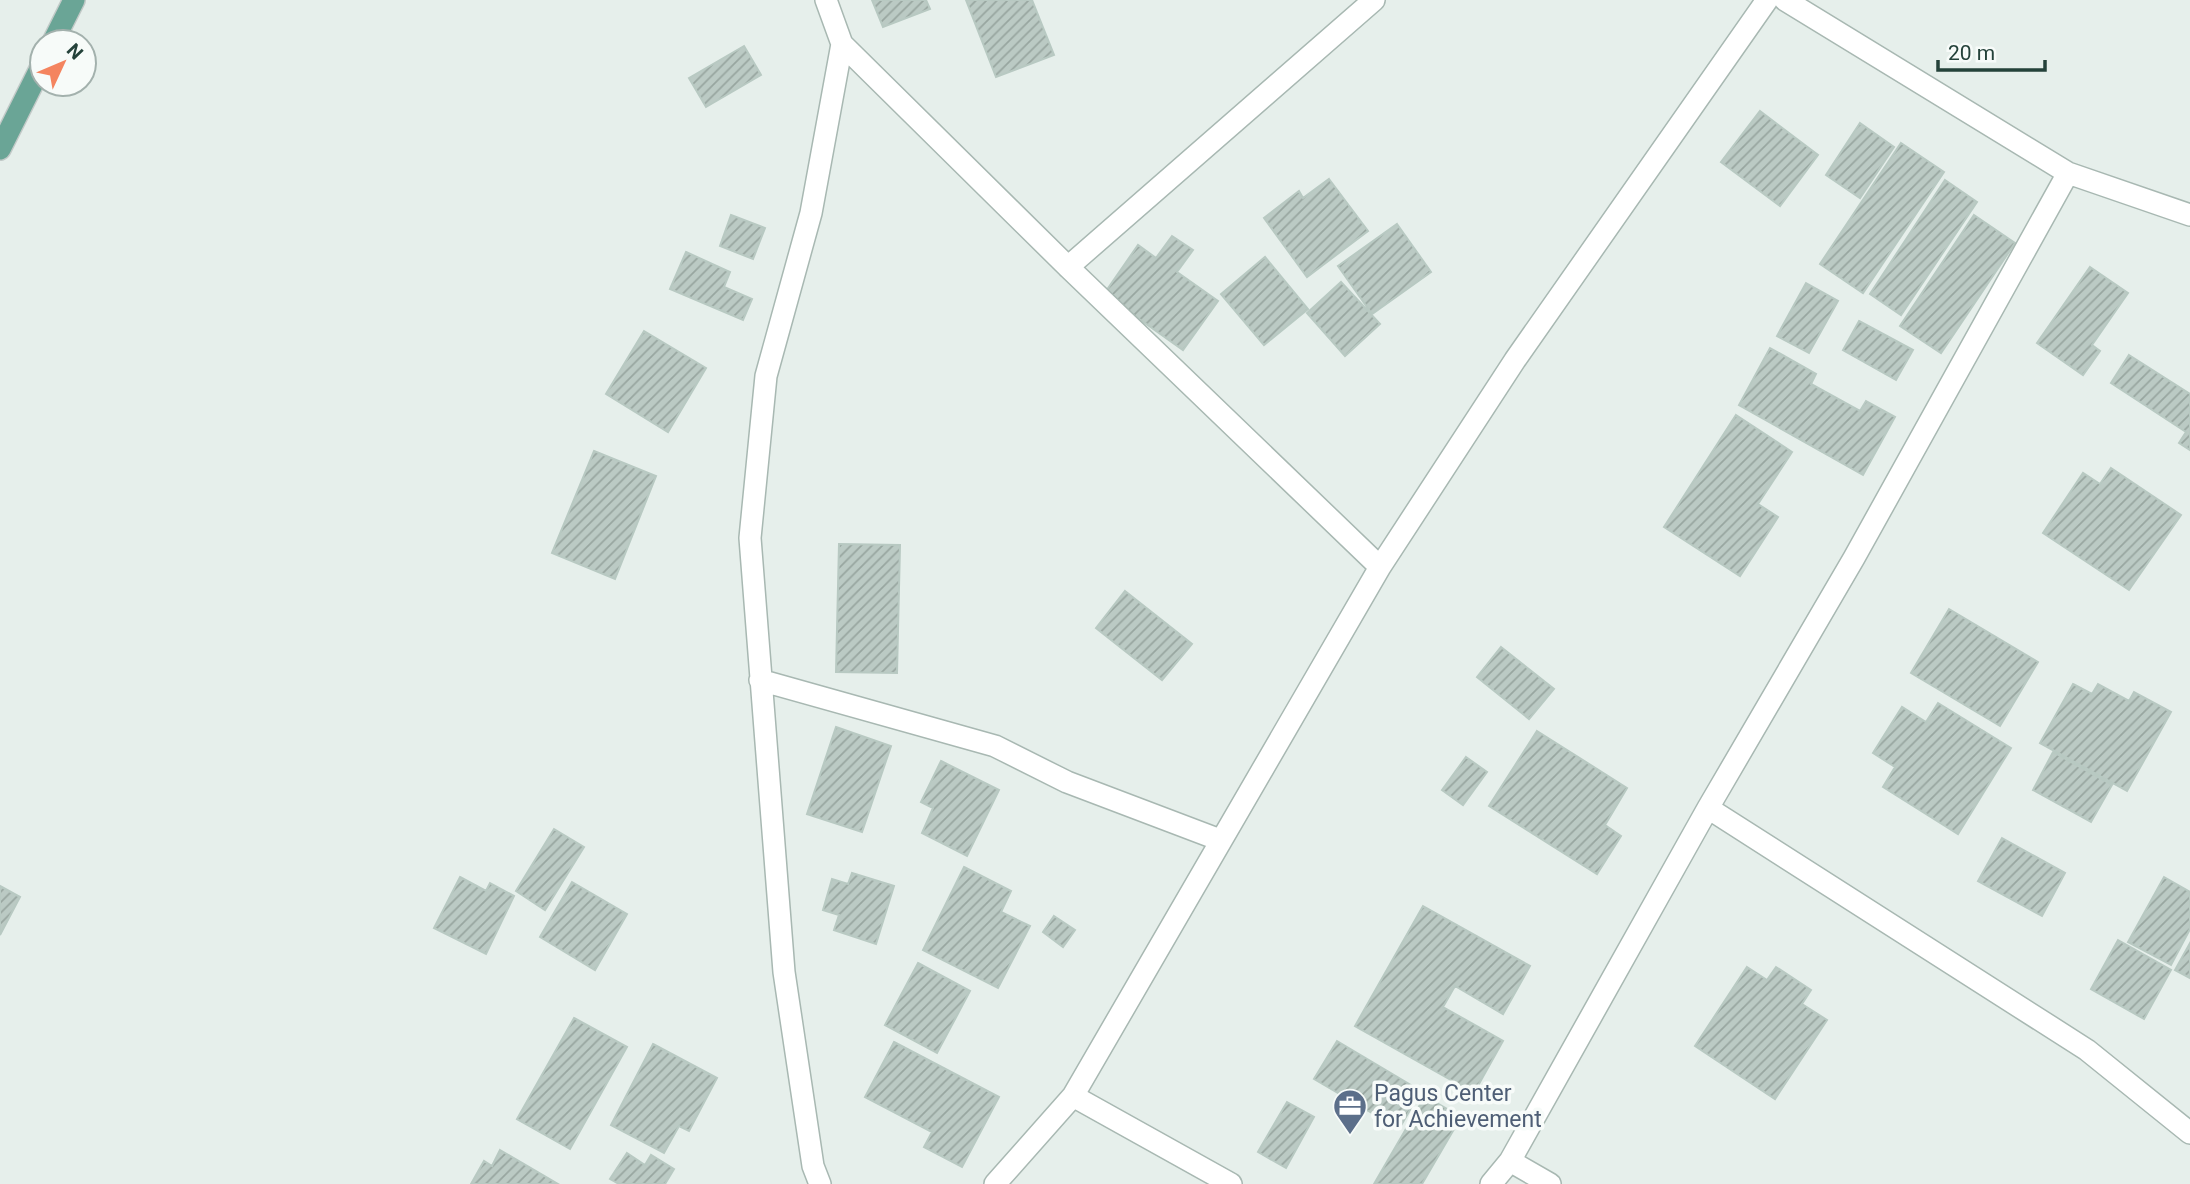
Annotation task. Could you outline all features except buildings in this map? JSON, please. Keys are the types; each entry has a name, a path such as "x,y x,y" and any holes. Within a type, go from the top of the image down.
{"main road":[{"path":"60,28 74,0"},
{"path":"0,149 28,93"}],"street":[{"path":"826,0 842,44 1068,267 1380,567"},
{"path":"1068,267 1374,0"},
{"path":"995,1184 1073,1096 1380,567 1515,360 1767,0"},
{"path":"1785,0 2068,173 2190,215"},
{"path":"820,1184 813,1166 784,972 750,538 766,376 811,213 842,44"},
{"path":"1491,1184 1510,1161 1708,808 1854,558 2068,173"},
{"path":"760,680 995,746 1067,782 1220,840"},
{"path":"1708,808 2087,1050 2190,1133"},
{"path":"1073,1096 1231,1184"},
{"path":"1510,1161 1550,1184"}],"place":[{"name":"Pagus Center for Achievement","path":"1350,1136"}]}
